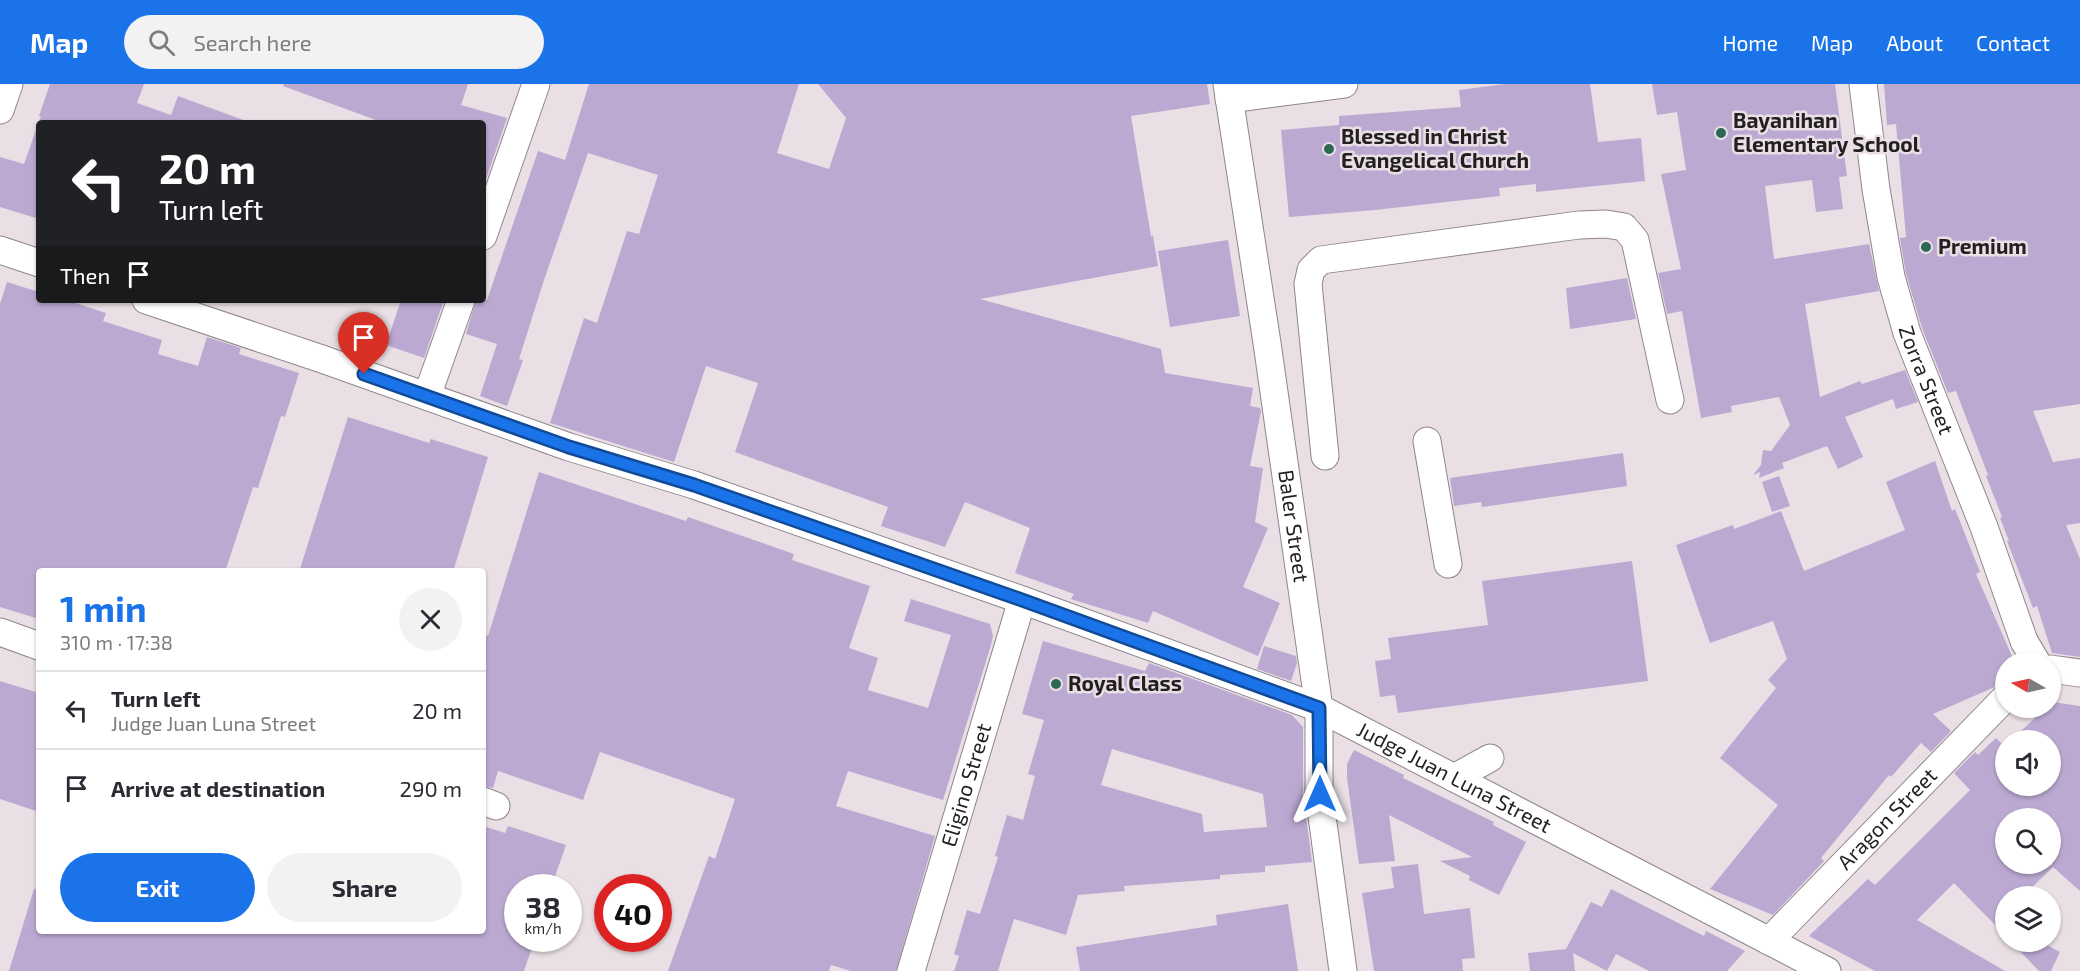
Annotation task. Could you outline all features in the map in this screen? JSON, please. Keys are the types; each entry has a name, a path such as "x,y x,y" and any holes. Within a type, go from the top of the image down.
{"street":[{"path":"0,110 9,84"},
{"path":"486,227 536,84"},
{"path":"1228,91 1344,84"},
{"name":"Zorra Street","path":"1863,84 1876,189 1891,278 1907,333 1984,527 2024,641 2030,652"},
{"name":"Baler Street","path":"1228,91 1303,459 1319,708 1320,794 1343,971"},
{"path":"1303,459 1308,284 1311,270 1321,260 1579,225 1606,224 1624,227 1635,240 1670,400"},
{"path":"0,250 36,263"},
{"name":"Judge Juan Luna Street","path":"155,303 569,447 694,485 1022,600 1319,708 1827,971"},
{"path":"427,396 460,303"},
{"path":"1427,441 1448,564"},
{"name":"Eligino Street","path":"911,971 1022,600"},
{"path":"0,632 36,645"},
{"path":"2061,670 2080,673"},
{"name":"Aragon Street","path":"1769,941 1995,708"},
{"path":"1454,778 1490,758"}],"building":[{"path":"50,84 144,84 137,103 171,115 178,96 243,120 40,120 41,117 39,116"},
{"path":"284,84 468,84 461,105 507,118 486,179 486,120 376,120 283,86"},
{"path":"589,84 799,84 777,153 829,169 846,118 818,84 1207,84 1210,104 1131,116 1158,266 980,299 1161,349 1165,373 1253,388 1250,406 1260,408 1261,411 1250,466 1263,468 1255,522 1268,528 1243,587 1280,603 1258,656 1153,611 1148,623 1071,599 1074,594 1015,573 1030,528 965,502 945,547 881,526 888,507 735,452 758,383 706,366 674,462 550,423 584,318 597,323 627,231 639,234 658,175 588,153 544,280 519,359 523,360 507,406 480,396 497,344 466,334 475,303 486,303 538,151 565,160"},
{"path":"1505,84 1590,84 1598,142 1641,138 1645,181 1536,192 1536,184 1499,188 1500,196 1289,217 1281,130 1339,125 1339,116 1461,107 1459,90"},
{"path":"1652,84 1835,84 1847,176 1839,177 1843,209 1816,212 1812,180 1765,186 1774,259 1869,244 1879,291 1805,304 1820,397 1860,381 1862,384 1905,370 1918,402 1896,409 1893,399 1845,417 1863,457 1838,469 1827,446 1782,463 1784,468 1759,478 1760,472 1753,475 1761,465 1763,450 1771,451 1790,425 1779,397 1731,406 1732,412 1701,418 1682,311 1667,314 1658,273 1681,269 1661,174 1686,170 1677,112 1657,115"},
{"path":"1884,84 2080,84 2080,404 2033,411 2053,462 2080,458 2080,523 2066,525 2080,559 2080,657 2052,652 2037,606 2033,608 2007,541 2009,541 2000,518 2002,517 1986,476 1988,475 1956,391 1948,393 1922,328 1906,274 1900,238 1906,237 1896,124 1887,125"},
{"path":"36,130 36,218 0,207 0,157 24,164"},
{"path":"1228,240 1240,316 1170,327 1158,251"},
{"path":"1627,278 1636,319 1570,329 1566,288"},
{"path":"7,282 36,291 36,303 75,303 106,313 103,321 162,340 158,354 198,366 207,337 241,348 239,354 299,373 285,417 281,416 258,488 253,487 226,568 36,568 36,618 0,607 0,304"},
{"path":"400,303 443,303 424,358 386,345"},
{"path":"348,417 429,443 431,439 488,457 454,568 300,568"},
{"path":"1623,453 1627,486 1482,507 1481,502 1454,506 1450,478"},
{"path":"1935,461 1952,511 1955,509 1980,572 1976,574 2010,652 1995,652 1995,687 1933,714 1951,731 1931,752 1921,743 1891,777 1889,775 1821,858 1824,861 1773,915 1710,889 1778,805 1720,758 1776,688 1768,680 1787,659 1773,621 1710,643 1676,545 1733,525 1734,529 1781,511 1804,571 1905,530 1886,482"},
{"path":"539,472 686,521 688,517 794,554 792,560 870,586 849,648 878,658 868,690 928,708 951,635 904,621 911,599 990,624 993,636 991,645 943,800 848,771 836,806 935,836 896,971 851,971 831,965 829,971 668,971 709,856 715,859 735,799 600,752 583,800 498,771 493,788 486,787 486,635 488,636"},
{"path":"1779,476 1790,506 1772,512 1762,482"},
{"path":"1632,561 1648,681 1398,713 1395,695 1380,697 1375,661 1391,659 1388,638 1488,625 1482,581"},
{"path":"1043,641 1145,671 1149,663 1292,715 1303,727 1303,794 1312,862 1265,866 1265,872 1220,875 1220,879 1124,886 1125,891 1078,895 1066,935 1014,919 998,971 954,971 959,956 954,954 967,910 980,914 998,857 995,856 1007,815 1023,820 1035,776 1028,774 1044,720 1022,714","holes":["1112,749 1263,794 1267,827 1204,832 1202,814 1101,785"]},
{"path":"1264,646 1296,656 1297,663 1291,681 1257,669"},
{"path":"0,681 36,692 36,811 0,799"},
{"path":"2061,703 2080,706 2080,891 2061,874 2061,808 1995,808 1995,874 2046,874 2033,886 1995,886 1995,925 1954,883 1917,920 2005,971 1875,971 1809,936 1868,879 1875,885 1970,790 1954,773 1975,752 1978,755 1995,739 1995,796 2061,796 2061,730 2022,730 2035,718 2061,718"},
{"path":"1354,750 1404,775 1403,778 1494,822 1493,825 1526,842 1499,895 1469,880 1470,876 1440,861 1472,857 1389,815 1395,861 1359,864 1347,778 1347,764"},
{"path":"508,826 566,845 556,874 504,874 504,952 531,952 524,971 9,971 34,889 36,889 36,934 486,934 486,827 505,833"},
{"path":"1418,864 1424,914 1470,908 1475,958 1462,959 1463,971 1374,971 1362,893 1394,888 1391,867"},
{"path":"1611,889 1704,936 1706,931 1745,951 1727,971 1649,971 1616,954 1607,971 1573,953 1575,971 1530,971 1528,953 1566,949 1591,902 1602,907"},
{"path":"1288,904 1298,971 1080,971 1076,947 1217,925 1216,915"},
{"path":"2021,952 2060,952 2051,971 2039,971"}],"place":[{"name":"Bayanihan Elementary School","path":"1721,133"},
{"name":"Blessed in Christ Evangelical Church","path":"1329,149"},
{"name":"Premium","path":"1926,247"},
{"name":"Royal Class","path":"1056,684"}],"route":[{"path":"364,374 569,447 694,485 1022,600 1319,708 1320,794"}]}
